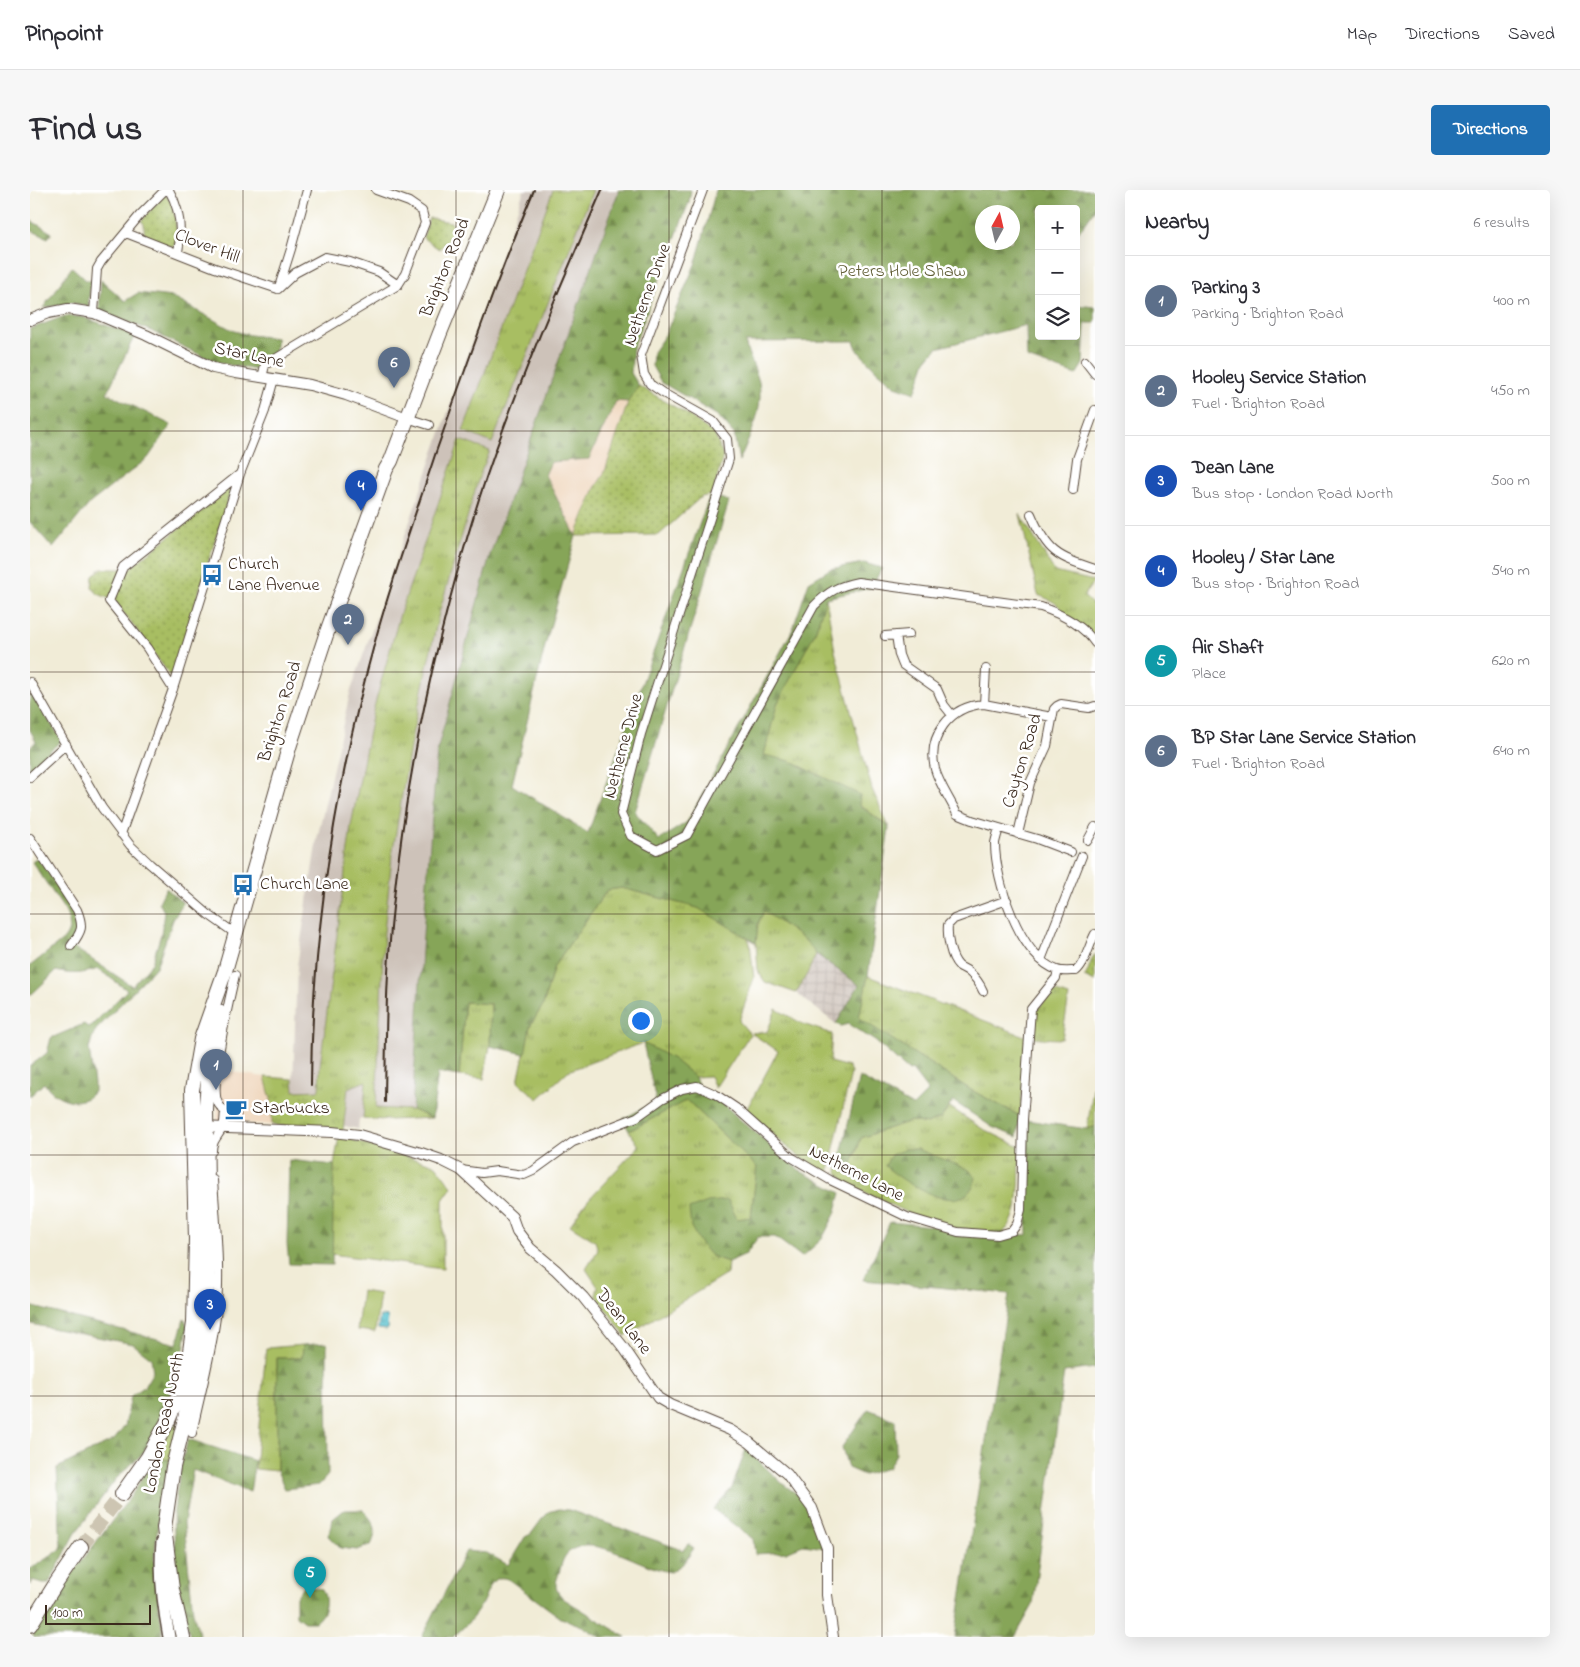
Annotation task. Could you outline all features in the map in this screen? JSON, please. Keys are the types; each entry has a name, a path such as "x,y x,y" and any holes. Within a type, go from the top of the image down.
{"highway":[{"name":"Brighton Road","path":"199,1127 214,1064 236,934 290,744 327,632 386,469 385,456 404,416 425,354 440,333 498,190"},
{"name":"Brighton Road","path":"199,1127 192,1090 198,1053 201,1039 230,973"},
{"name":"London Road North","path":"164,1528 173,1467 205,1323 208,1270 208,1152 199,1127"},
{"name":"London Road North","path":"122,1494 148,1457 166,1423 180,1392 189,1358 194,1324 199,1127"},
{"path":"164,1528 172,1589 183,1637"},
{"path":"30,1626 81,1547"}],"main road":[{"name":"London Road North","path":"164,1528 161,1559 162,1582 169,1637"}],"street":[{"path":"94,313 97,269 100,262 140,215 165,190"},
{"path":"169,190 178,209 180,238 178,252"},
{"path":"278,289 292,249 307,190"},
{"path":"262,378 266,365 398,285 405,274 425,223 422,212 410,202 376,190"},
{"name":"Netherne Drive","path":"703,190 640,355 644,374 650,384 712,420 727,439 729,459 641,734 621,814 631,836 657,850 687,835 814,606 825,595 839,586 858,582 1033,605 1058,613 1094,637"},
{"name":"Clover Hill","path":"126,233 215,268 278,289"},
{"path":"278,289 295,274 325,257 350,262 379,272 398,285"},
{"name":"Star Lane","path":"30,320 60,310 78,310 94,313 146,335 213,368 310,385 346,394 378,408 404,416"},
{"path":"1085,361 1095,374"},
{"path":"121,834 173,689 240,474 266,411 274,379"},
{"path":"1073,490 1076,459 1095,410"},
{"path":"404,416 429,425"},
{"path":"173,689 147,648 110,601 123,567 240,474"},
{"path":"1031,514 1038,530 1051,549 1075,564 1095,569"},
{"path":"885,636 909,634"},
{"path":"896,635 899,655 903,665 937,689 944,705 952,715"},
{"path":"984,704 986,669"},
{"path":"30,682 102,808 121,834 150,864 209,915 236,934"},
{"path":"1052,718 984,704 973,705 952,715 939,731 933,749 935,770 955,816 999,828 1071,852"},
{"name":"Cayton Road","path":"1018,834 1030,784 1047,746 1054,709 1061,704 1088,708 1095,706"},
{"path":"30,777 66,744"},
{"path":"1088,840 1095,827"},
{"name":"Cayton Road","path":"999,828 995,841 997,863 1017,928 1041,960 1058,971"},
{"path":"30,838 77,910 82,922 81,932 71,946"},
{"path":"1041,960 1082,856"},
{"path":"983,991 979,983 968,971 960,967 955,961 947,934 948,925 954,919 1007,900"},
{"path":"1058,971 1076,971 1080,968 1088,946 1095,934"},
{"name":"Netherne Lane","path":"461,1170 482,1174 497,1171 524,1175 533,1171 573,1142 637,1117 662,1099 682,1089 697,1086 715,1094 736,1108 791,1157 830,1180 907,1217 958,1232 998,1236 1012,1231 1021,1210 1023,1120 1030,1009 1056,978 1058,971"},
{"name":"Brighton Road","path":"214,1064 217,1102 225,1112 223,1128"},
{"name":"Dean Lane","path":"199,1127 332,1132 359,1135 428,1155 461,1170 512,1217 517,1231 530,1248 583,1297 624,1348 658,1398 670,1405 730,1430 787,1474 812,1508 827,1548 827,1595 833,1637"},
{"path":"208,1152 216,1136 223,1128"},
{"name":"London Road North","path":"192,1433 211,1349 216,1317 218,1273 208,1152"}],"shaded area":[{"path":"524,190 636,190 519,499 423,935 412,1110 359,1119 358,1129 292,1114 297,966 317,839 350,693"},
{"path":"616,400 628,402 604,474 595,488 576,536 545,475 550,462 589,459"},
{"path":"816,954 860,985 836,1024 796,993"},
{"path":"219,1070 265,1077 272,1103 272,1125 217,1121"}],"green space":[{"path":"553,190 593,190 492,443 463,431"},
{"path":"619,190 691,190 689,202 633,348 631,373 639,386 628,402 616,401 589,459 551,462 545,475 576,536 546,642 512,785 588,833 710,495 729,501 635,812 659,840 687,822 792,631 809,582 830,569 864,563 882,568 871,588 826,598 815,632 777,704 764,755 790,761 860,795 859,805 889,827 868,976 859,1018 971,1090 1020,1116 1017,1137 992,1127 953,1101 941,1118 927,1124 910,1121 861,1138 851,1166 847,1168 838,1167 859,1077 913,1106 928,1091 912,1070 909,1071 875,1041 848,1024 841,1026 836,1024 859,985 816,954 806,941 764,911 758,923 756,943 698,908 622,888 607,890 554,966 543,1005 530,1026 525,1054 490,1046 491,1004 465,1002 459,1076 438,1073 432,1118 412,1110 437,751 490,555"},
{"name":"Peters Hole Shaw","path":"716,190 1095,190 1095,209 1080,230 1080,205 1035,205 1035,340 1080,340 1080,305 1095,307 1095,323 1085,323 1083,364 1076,375 1027,358 1026,325 937,348 926,361 915,393 895,386 876,370 858,351 854,341 745,342 759,382 760,403 755,423 739,461 734,434 718,416 661,382 652,366 653,352 665,335 696,262"},
{"path":"165,194 172,205 175,218 176,239 175,245 172,247 146,237 144,235 144,224 141,221"},
{"path":"429,218 451,222 457,233 439,249 423,238"},
{"path":"30,220 52,233 48,238 30,230"},
{"path":"72,267 86,280 91,280 88,307 74,303 43,308"},
{"path":"101,280 125,301 138,293 172,297 234,331 277,338 275,352 263,361 256,370 215,362 149,330 99,311"},
{"path":"65,316 82,317 135,335 107,393 171,425 148,458 90,503 53,548 30,522 30,329"},
{"path":"639,386 687,414 715,435 723,456 714,490 710,495 701,497 659,535 576,536 595,488 604,474 628,402"},
{"path":"460,440 490,451 480,474 439,613 412,735 392,856 384,932 376,1108 412,1110 432,1118 363,1119 366,1081 348,1088 343,1131 272,1125 272,1103 265,1077 293,1079 294,1091 319,1090 320,1066 351,826 373,711 400,614"},
{"path":"232,486 172,678 115,601 98,594 92,587 93,576 101,569 129,569"},
{"path":"1020,514 1055,572 1094,581 1084,596 1095,607 1095,631 1091,636 1064,617 1058,605 1038,595"},
{"path":"826,598 835,651 872,789 889,827 859,804 764,755 777,704 815,632"},
{"path":"30,693 62,740 30,769 30,748 36,741 30,730"},
{"path":"38,858 61,892 76,920 77,932 70,945 132,986 152,963 161,934 164,912 159,902 166,888 183,903 173,920 156,967 96,1030 89,1049 94,1092 82,1100 68,1100 54,1094 44,1083 30,1096 30,1066 47,1053 51,1038 84,1024 89,1028 127,990 98,969 77,973 56,971 30,996 30,966 63,940 69,929 68,917 64,909 32,862"},
{"path":"622,888 698,908 744,931 750,943 754,978 739,1021 750,1034 715,1088 710,1076 695,1077 672,1059 643,1043 568,1071 538,1099 518,1082 530,1026 543,1005 554,966 607,890"},
{"path":"764,911 806,941 816,954 796,993 765,982 758,971 756,943 758,923"},
{"path":"1095,954 1095,982 1084,977"},
{"path":"868,976 1027,1037 1020,1116 971,1090 858,1018"},
{"path":"1053,991 1069,996 1062,1039 1032,1038 1035,1012"},
{"path":"465,1002 491,1004 490,1046 484,1079 459,1076"},
{"path":"776,1009 803,1024 832,1034 830,1062 849,1067 851,1073 828,1174 809,1165 745,1112 778,1051 751,1033 767,1032"},
{"path":"643,1043 673,1059 695,1077 700,1089 717,1097 737,1117 802,1172 841,1193 835,1214 822,1239 802,1257 775,1237 758,1237 746,1254 728,1262 711,1256 700,1243 691,1227 689,1209 708,1202 728,1200 737,1219 751,1217 757,1167 687,1100 629,1131 623,1119 656,1101"},
{"path":"1095,1075 1095,1126 1087,1129"},
{"path":"687,1100 757,1167 751,1217 737,1220 711,1256 728,1262 727,1274 625,1336 596,1295 598,1287 586,1269 598,1250 595,1241 570,1225 588,1200 639,1146 629,1131"},
{"path":"950,1107 981,1128 1020,1147 1017,1206 1009,1226 1002,1233 952,1228 908,1213 848,1185 837,1172 838,1167 847,1168 856,1154 861,1138 910,1121 927,1124 941,1118"},
{"path":"1026,1120 1087,1129 1095,1126 1095,1368 1064,1372 1033,1605 1015,1637 955,1637 1009,1294 863,1280 890,1222 1027,1235"},
{"path":"339,1136 436,1165 452,1187 443,1200 443,1269 331,1254 334,1165"},
{"path":"906,1149 917,1149 968,1169 976,1178 970,1191 960,1198 934,1195 906,1181 885,1166 891,1155"},
{"path":"289,1160 334,1165 332,1265 289,1264 287,1244"},
{"path":"362,1291 380,1294 375,1332 357,1330"},
{"path":"30,1306 177,1344 184,1319 188,1327 181,1365 167,1406 144,1452 116,1479 77,1531 49,1583 32,1580 30,1585 30,1569 61,1549 57,1468 114,1440 125,1426 131,1396 144,1387 153,1372 151,1358 133,1344 30,1324"},
{"path":"327,1343 328,1475 319,1485 285,1489 277,1471 277,1358 302,1358 303,1345"},
{"path":"303,1345 302,1358 277,1358 277,1471 255,1469 266,1348"},
{"path":"187,1389 170,1461 156,1456"},
{"path":"868,1409 895,1420 896,1454 888,1468 864,1475 848,1468 842,1447"},
{"path":"188,1439 255,1461 250,1492 193,1470 184,1523 193,1612 200,1637 190,1637 177,1581 173,1515 181,1465"},
{"path":"746,1449 783,1484 807,1501 827,1548 803,1545 786,1552 755,1554 753,1539 713,1509 732,1488"},
{"path":"156,1456 170,1461 160,1504 154,1561 163,1637 33,1637 37,1620 131,1496"},
{"path":"559,1509 569,1510 683,1550 688,1544 694,1548 684,1563 671,1572 660,1570 619,1553 591,1546 579,1547 567,1554 556,1583 556,1589 559,1594 564,1599 626,1637 600,1637 582,1626 561,1618 508,1579 500,1578 493,1581 477,1611 468,1623 453,1637 422,1637 466,1551 487,1553 508,1565 525,1537 531,1534 549,1512"},
{"path":"344,1510 363,1510 370,1518 375,1530 371,1545 357,1550 340,1548 328,1536 333,1519"},
{"path":"304,1586 322,1589 324,1593 324,1611 315,1622 304,1622 296,1616 296,1597"}],"water":[{"path":"380,1316 388,1317 387,1330 378,1329"}],"tunnel":[{"path":"81,1547 122,1494"}],"railway":[{"path":"311,1085 316,971 329,858 338,801 362,689 391,588 436,452 495,287 534,190"},
{"path":"385,1102 388,980 393,907 406,804 437,650 464,549 492,460 537,343 602,190"}],"place":[{"name":"BP Star Lane Service Station","path":"394,388"},
{"name":"Hooley / Star Lane","path":"361,511"},
{"name":"Church Lane Avenue","path":"212,575"},
{"name":"Hooley Service Station","path":"348,645"},
{"name":"Church Lane","path":"243,885"},
{"name":"Parking 3","path":"216,1090"},
{"name":"Starbucks","path":"236,1109"},
{"name":"Dean Lane","path":"210,1330"},
{"name":"Air Shaft","path":"310,1598"}]}
